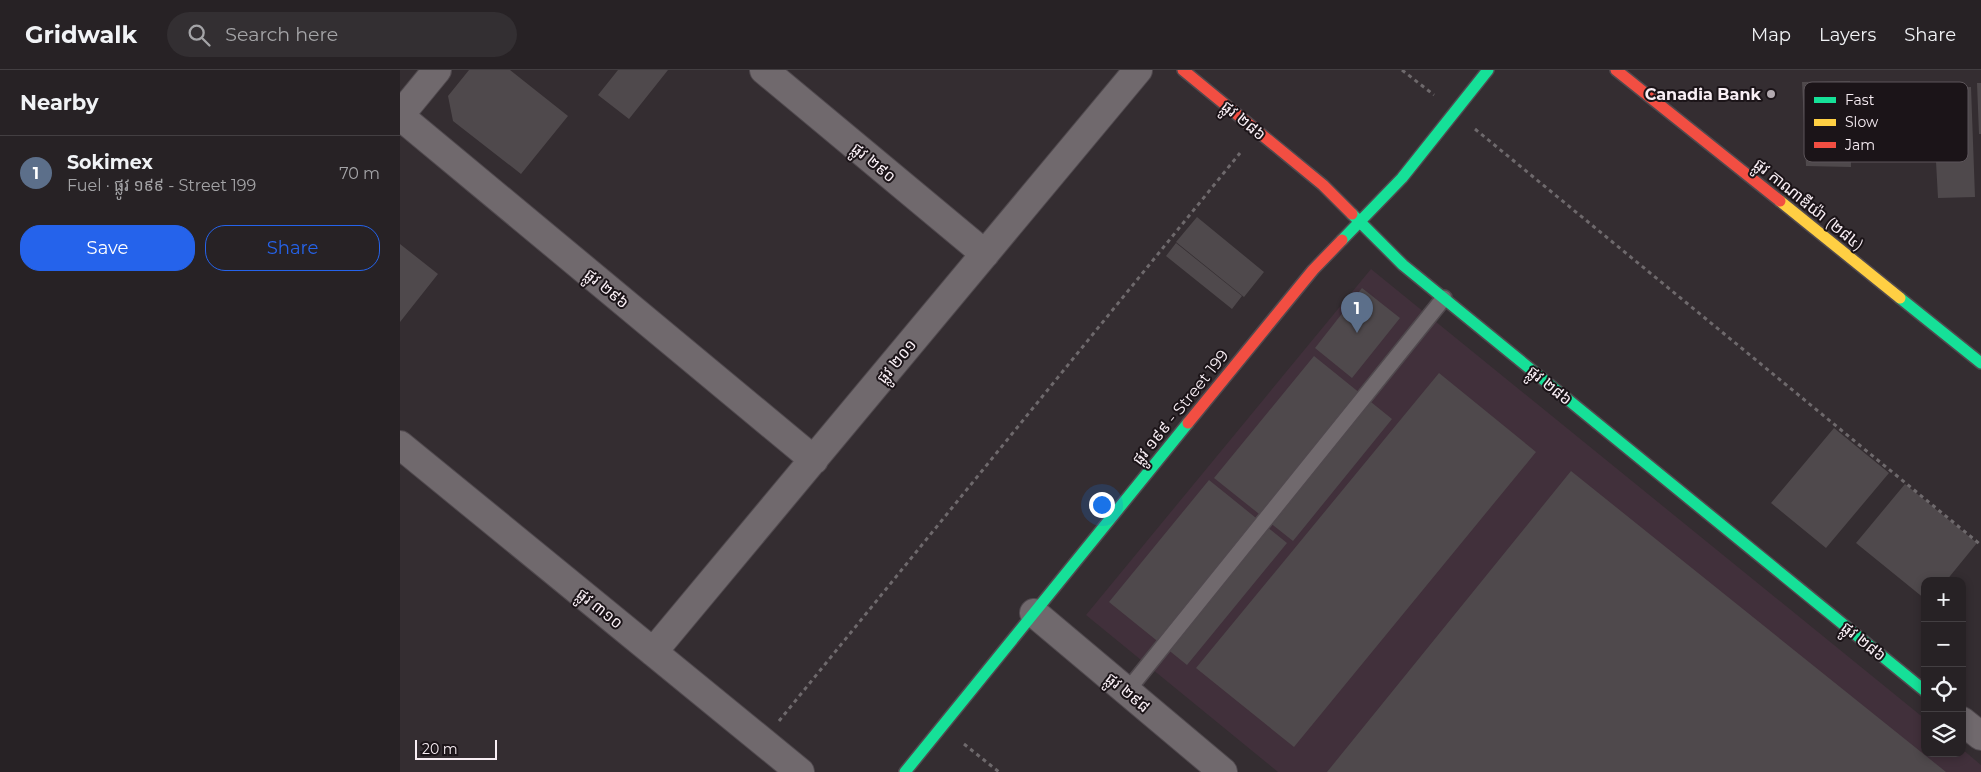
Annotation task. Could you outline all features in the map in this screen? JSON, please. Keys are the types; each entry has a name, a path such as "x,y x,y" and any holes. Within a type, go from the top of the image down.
{"street":[{"path":"400,116 437,70"},
{"name":"ផ្លូវ ២៩០","path":"764,70 985,254"},
{"name":"ផ្លូវ ២០១","path":"654,652 1138,70"},
{"name":"ផ្លូវ ២៨៦","path":"1184,70 1323,185 1403,265 1921,688"},
{"name":"ផ្លូវ ១៩៩ - Street 199","path":"905,772 1313,270 1402,178 1488,70"},
{"name":"ផ្លូវ កាណាឌីយ៉ា (២៨៤)","path":"1616,70 1981,363"},
{"name":"ផ្លូវ ២៩៦","path":"400,116 814,460"},
{"name":"ផ្លូវ ៣១០","path":"400,445 800,772"},
{"name":"ផ្លូវ ២៩៨","path":"1034,613 1223,772"},
{"path":"1966,724 1981,736"}],"lane":[{"path":"1127,690 1444,298"}],"path":[{"path":"1402,70 1981,545"},
{"path":"762,742 1258,132"},
{"path":"942,726 999,772"}],"shaded area":[{"path":"1371,269 1921,716 1921,757 1966,757 1966,752 1981,765 1981,772 1278,772 1086,615"}],"building":[{"path":"469,70 510,70 568,116 521,174 453,121 448,96"},
{"path":"618,70 668,70 629,119 598,95"},
{"path":"1850,81 1850,82 1804,82 1804,124 1802,82"},
{"path":"1977,83 1981,83 1981,134 1979,134"},
{"path":"1968,87 1971,87 1975,197 1938,198 1936,162 1968,162"},
{"path":"1806,162 1851,162 1851,167 1806,166"},
{"path":"1197,217 1264,272 1244,297 1176,242"},
{"path":"1176,243 1242,296 1232,309 1166,256"},
{"path":"400,244 438,274 400,322"},
{"path":"1362,288 1400,318 1352,378 1315,348"},
{"path":"1314,356 1392,419 1293,541 1214,478"},
{"path":"1439,373 1536,452 1294,747 1196,668"},
{"path":"1834,428 1889,473 1826,548 1771,503"},
{"path":"1571,471 1921,752 1921,757 1927,757 1946,772 1327,772"},
{"path":"1209,480 1287,543 1187,665 1109,602"},
{"path":"1905,484 1977,543 1949,577 1921,577 1921,596 1856,543"}],"traffic: fast":[{"path":"1342,240 1402,178 1488,70"},
{"path":"1352,214 1403,265 1921,688"},
{"path":"1900,298 1981,363"},
{"path":"905,772 1188,423"}],"traffic: slow":[{"path":"1780,201 1900,298"}],"traffic: jam":[{"path":"1183,70 1323,185 1352,214"},
{"path":"1616,70 1780,201"},
{"path":"1188,423 1313,270 1342,240"}],"place":[{"name":"Canadia Bank","path":"1771,94"},
{"name":"Sokimex","path":"1357,333"}]}
